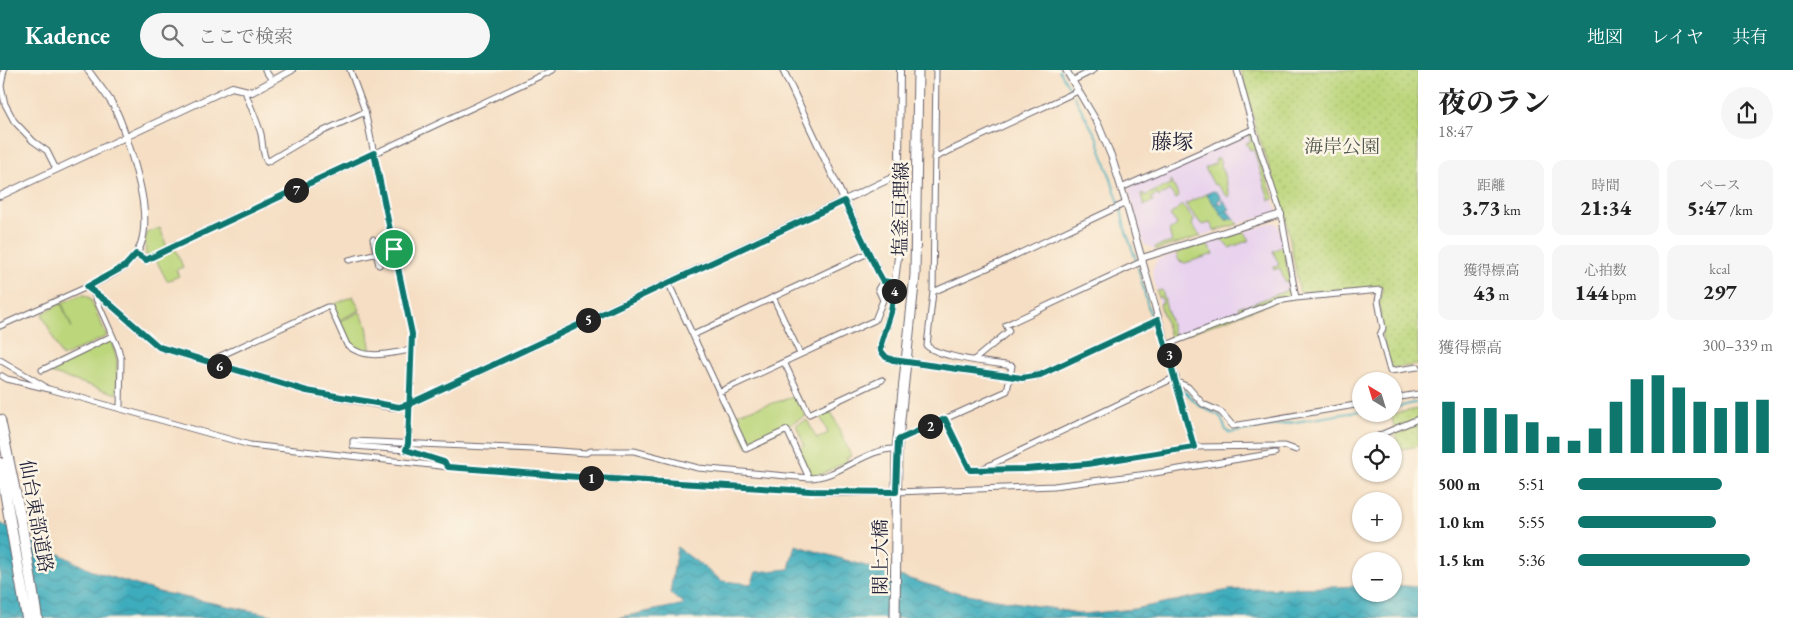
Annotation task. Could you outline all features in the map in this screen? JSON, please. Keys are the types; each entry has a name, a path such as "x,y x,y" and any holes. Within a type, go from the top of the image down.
{"highway":[{"name":"仙台東部道路","path":"0,420 21,520 37,618"},
{"name":"仙台東部道路","path":"0,463 27,618"}],"main road":[{"name":"塩釜亘理線","path":"896,495 898,444 916,275 918,70"},
{"name":"閖上大橋","path":"895,618 896,495"}],"street":[{"path":"4,70 1,86 5,104 14,121 33,141 47,151 56,169"},
{"path":"0,326 90,289 125,266 136,254 143,237 142,204 138,172 113,105 88,70"},
{"path":"265,70 272,80"},
{"path":"0,196 232,87 252,92 292,70"},
{"path":"350,70 366,112 412,334 408,444 406,450"},
{"path":"136,254 146,260 553,70"},
{"path":"783,70 868,253 883,281"},
{"path":"900,70 898,257 891,312 881,344 881,351 886,357 893,360 1011,377 1031,378 1158,320"},
{"path":"448,467 444,462 406,450 353,446 353,441 586,453 591,451 634,451 698,468 820,478 898,444 945,419 1007,391 1012,366 974,360 934,350 927,346 933,292 936,70"},
{"path":"1066,70 1104,138 1121,188 1194,447"},
{"path":"1072,80 1094,70"},
{"path":"1237,70 1253,129 1281,214 1296,298"},
{"path":"245,91 259,128 263,142 262,150 267,162 306,139 366,112"},
{"path":"934,158 1078,91"},
{"path":"1121,188 1253,129"},
{"path":"90,289 159,347 307,391 399,407 898,175"},
{"path":"933,292 1126,203"},
{"path":"974,360 1009,331 1006,325 1142,260 1281,214"},
{"path":"373,238 379,265"},
{"path":"350,260 394,249"},
{"path":"693,335 868,253"},
{"path":"883,281 895,283"},
{"path":"719,392 874,320 883,300 878,289 883,281"},
{"path":"668,282 746,449 787,430 809,478"},
{"path":"90,289 121,360 120,408"},
{"path":"1166,345 1278,301 1380,290 1378,301 1383,328 1380,335 1390,371 1418,368"},
{"path":"773,297 800,354"},
{"path":"214,364 218,358 326,307 330,307 350,348 372,356 411,350"},
{"path":"42,370 112,336"},
{"path":"0,354 1,361 48,389"},
{"path":"784,362 809,414 882,380"},
{"path":"2,376 7,379 120,408 250,445 448,467 792,490 896,495 1054,486 1155,473 1275,453"},
{"path":"1176,380 1188,387 1203,404 1222,412 1233,426 1352,406"},
{"path":"982,470 1176,380"},
{"path":"1402,397 1418,394"},
{"path":"945,419 970,470 1026,469 1087,464 1194,447 1286,446 1296,450"},
{"path":"1389,432 1418,419"}],"shaded area":[{"path":"1251,132 1277,212 1156,250 1144,244 1128,188"},
{"path":"1275,222 1279,227 1292,295 1171,340 1161,310 1152,271 1157,260"}],"green space":[{"name":"海岸公園","path":"1241,70 1418,70 1418,365 1391,368 1382,336 1379,301 1383,288 1300,293 1284,209 1256,129"},
{"path":"1251,133 1274,199 1269,200 1254,150 1250,150 1246,143 1251,142 1248,134"},
{"path":"1219,158 1230,196 1228,197 1216,184 1214,185 1205,168 1216,163 1215,160"},
{"path":"1171,180 1179,197 1176,199 1169,190 1159,197 1157,194 1151,198 1153,201 1144,206 1141,194 1143,193 1144,196 1171,184"},
{"path":"1206,194 1226,220 1234,219 1238,224 1215,231 1210,223 1202,225 1185,204"},
{"path":"1182,205 1194,220 1192,225 1201,236 1156,250 1155,247 1172,242 1169,231 1177,224 1170,215"},
{"path":"160,228 167,247 146,257 145,241 147,233"},
{"path":"1244,231 1250,240 1229,248 1221,239"},
{"path":"1206,243 1214,254 1185,263 1179,261 1176,253"},
{"path":"1283,246 1290,281 1285,282 1280,268 1274,270 1273,268 1279,265 1273,251"},
{"path":"175,248 183,267 176,270 179,276 167,281 155,258"},
{"path":"1291,286 1292,295 1290,296 1171,340 1160,304 1163,303 1161,297 1158,298 1157,291 1162,290 1174,336 1239,310 1238,307 1243,305 1244,307 1288,290 1287,287"},
{"path":"80,295 90,298 107,336 62,357 42,314 61,303 72,328 62,303"},
{"path":"353,296 360,310 338,321 331,306"},
{"path":"360,312 367,326 371,354 353,346 344,335 338,322"},
{"path":"111,340 117,360 117,394 44,371"},
{"path":"797,396 806,416 747,446 732,415"},
{"path":"830,409 851,456 846,458 848,461 822,474 811,475 798,449 804,445 796,425 807,420 817,439 828,433 819,414"},
{"path":"1418,409 1418,446 1402,449 1402,432 1395,432 1393,422 1402,422 1402,412"}],"water":[{"path":"1213,191 1217,192 1222,199 1218,200 1218,203 1221,204 1223,200 1230,209 1227,210 1234,219 1226,220 1206,194"},
{"path":"0,523 92,571 159,592 287,618 0,618"},
{"path":"795,545 950,591 1084,614 1134,609 1229,590 1352,586 1352,602 1402,602 1402,586 1418,587 1418,618 616,618 685,604 670,594 677,547 722,581 751,584 756,572 789,569"}],"waterway":[{"path":"1059,70 1071,90"},
{"path":"1074,96 1097,138 1119,203"},
{"path":"1121,209 1125,229 1136,260"},
{"path":"1138,268 1150,314"},
{"path":"1156,330 1169,375"},
{"path":"1171,384 1174,387"},
{"path":"1183,390 1200,406 1220,416 1226,430 1230,433 1352,413"},
{"path":"1402,406 1418,402"}],"district":[{"name":"藤塚","path":"1172,142"}],"route":[{"path":"394,249 374,153 146,260 136,254 125,266 87,287 110,304 159,347 307,391 399,407 409,404 844,201 883,281 891,284 895,283 891,312 881,344 881,351 886,357 893,360 960,370 1031,378 1158,320 1176,377 1194,447 1087,464 1026,469 970,470 945,419 898,440 896,492 810,491 448,467 444,462 406,450 408,444 409,404 412,334 394,249"}]}
